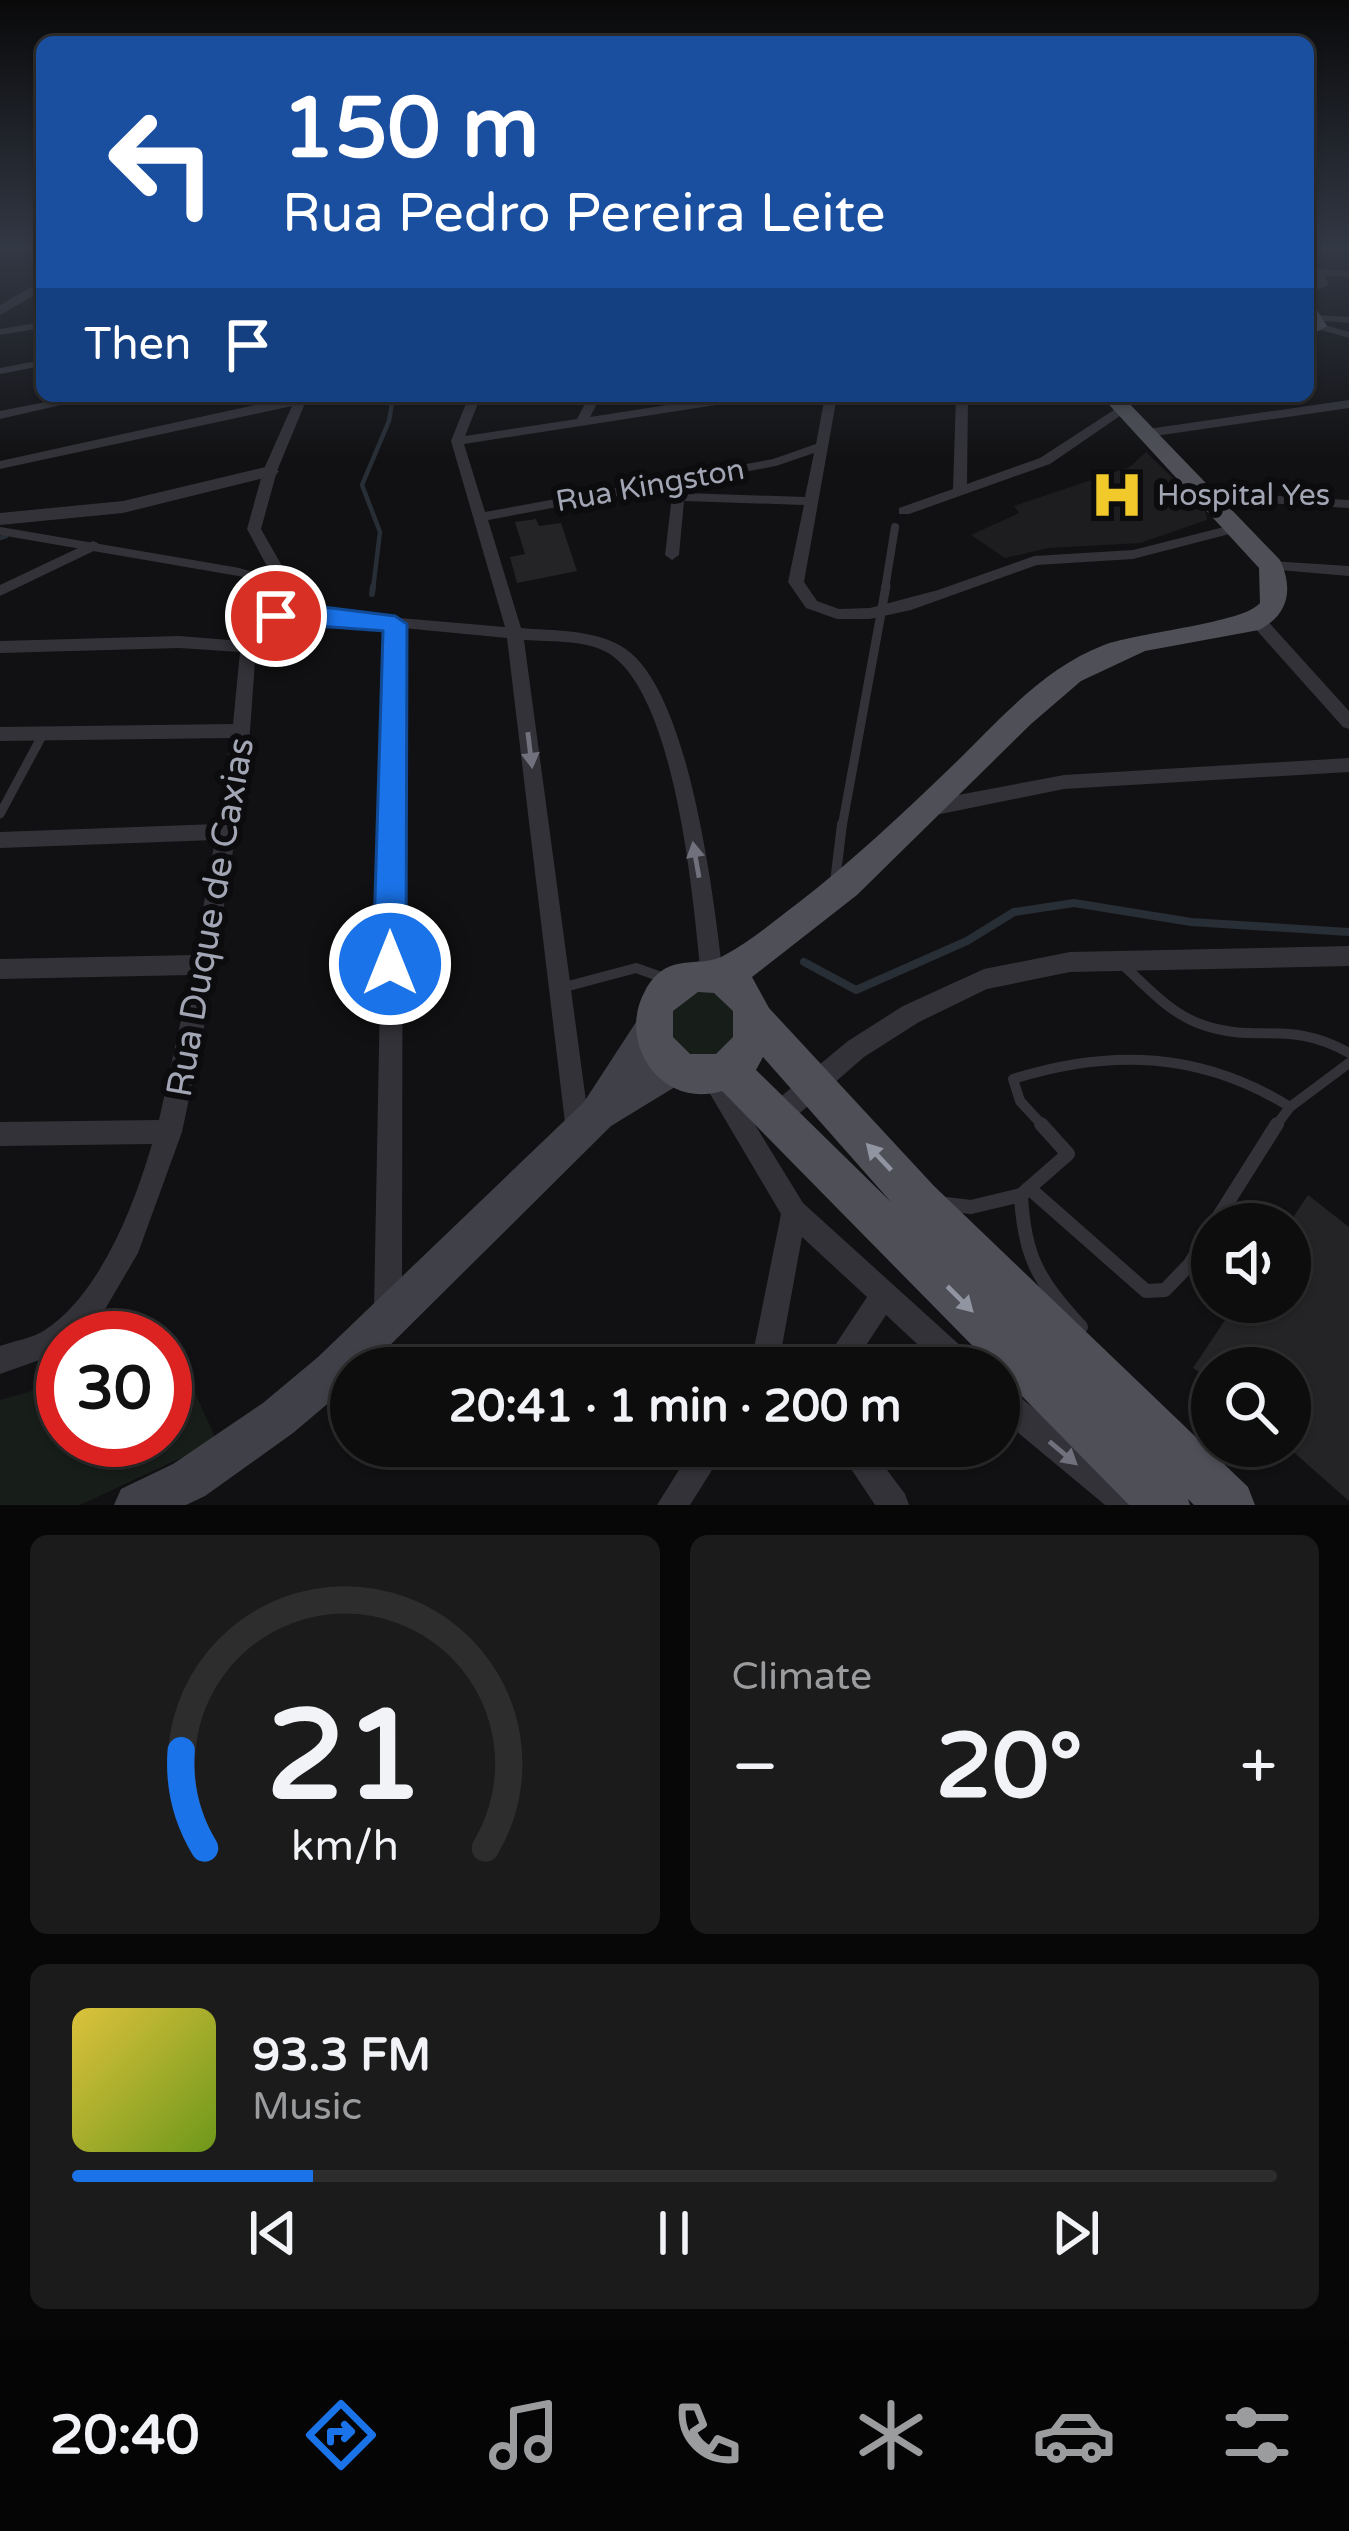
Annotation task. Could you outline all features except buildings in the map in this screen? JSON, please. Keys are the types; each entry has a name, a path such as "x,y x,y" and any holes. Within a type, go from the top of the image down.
{"main road":[{"path":"137,1505 189,1480 278,1418 388,1320 588,1125 652,1028 657,1002 674,983 716,977 778,942 1045,694 1090,662 1176,635 1234,629 1258,621 1272,609 1279,587 1271,566 1118,403"},
{"path":"588,1125 752,1043 753,1013 778,942"},
{"path":"716,977 743,994 811,1084 920,1201 1170,1434 1230,1505"},
{"path":"652,1028 655,1042 776,1118 1165,1505"}],"street":[{"path":"1314,323 1349,320"},
{"path":"1314,324 1349,335"},
{"path":"0,332 36,326"},
{"path":"0,371 36,364"},
{"path":"0,415 64,402"},
{"path":"0,466 288,402"},
{"path":"286,586 254,529 270,471 300,402"},
{"path":"473,402 458,441 515,634 561,988 588,1125"},
{"path":"582,421 593,402"},
{"path":"458,441 708,402"},
{"path":"830,402 796,567 800,596 839,613 882,615 1033,561 1153,552 1235,527"},
{"path":"960,491 962,402"},
{"path":"904,512 1045,461 1118,403"},
{"path":"1148,433 1349,404"},
{"name":"Rua Kingston","path":"479,517 793,458 819,447"},
{"path":"0,519 123,506 270,471"},
{"path":"672,555 680,480"},
{"path":"1208,496 1349,504"},
{"path":"678,497 808,501"},
{"path":"0,591 93,546"},
{"path":"1271,566 1349,571"},
{"path":"0,647 179,642 248,647 251,632 266,620 323,615 588,640 612,647 634,668 662,716 687,814 716,977"},
{"path":"1258,621 1349,722"},
{"path":"388,1320 395,624"},
{"name":"Rua Duque de Caxias","path":"0,1360 22,1359 38,1351 80,1320 128,1241 159,1172 226,832 248,647"},
{"path":"0,734 241,731"},
{"path":"926,809 1064,782 1349,765"},
{"path":"0,840 226,832"},
{"path":"776,1118 811,1084 911,1014 984,980 1070,962 1349,956"},
{"path":"0,968 203,965"},
{"path":"705,1070 794,1213 939,1347"},
{"path":"0,1134 170,1132"},
{"path":"767,1347 794,1213"},
{"path":"848,1347 882,1298"},
{"path":"1020,1415 1130,1505"},
{"path":"672,1505 698,1467"},
{"path":"866,1467 894,1505"}],"lane":[{"path":"833,894 844,807 895,527"},
{"path":"0,531 239,572 317,596 323,615"},
{"path":"0,814 44,734"},
{"path":"1121,963 1180,1014 1204,1025 1298,1029 1325,1038 1349,1054"},
{"path":"561,988 636,968 674,983"},
{"path":"920,1201 971,1207 1025,1192 1068,1154 1020,1101 1013,1079 1065,1061 1140,1056 1185,1064 1255,1085 1290,1107"},
{"path":"1228,1203 1290,1107 1349,1063"},
{"path":"1025,1192 1146,1291 1165,1290 1191,1262"},
{"path":"1025,1192 1024,1251 1032,1272 1094,1340"}],"shaded area":[{"name":"Hospital Yes","path":"1146,452 1205,509 1207,520 1140,543 1049,548 1005,558 971,535 1019,513 1014,506 1130,467"},
{"path":"695,991 717,992 735,1006 732,1051 695,1061 674,1046 669,1012"},
{"path":"192,1387 217,1441 192,1453"},
{"path":"36,1390 36,1467 161,1467 80,1505 0,1505 0,1400"}],"waterway":[{"path":"373,589 380,532 362,485 392,402"},
{"path":"0,538 6,536"},
{"path":"372,594 373,586"},
{"path":"804,962 856,990 967,941 1014,912 1074,903 1191,922 1349,932"}],"place":[{"name":"Hospital Yes","path":"1117,495"}],"route":[{"path":"276,616 323,615 395,624 390,964"}]}
